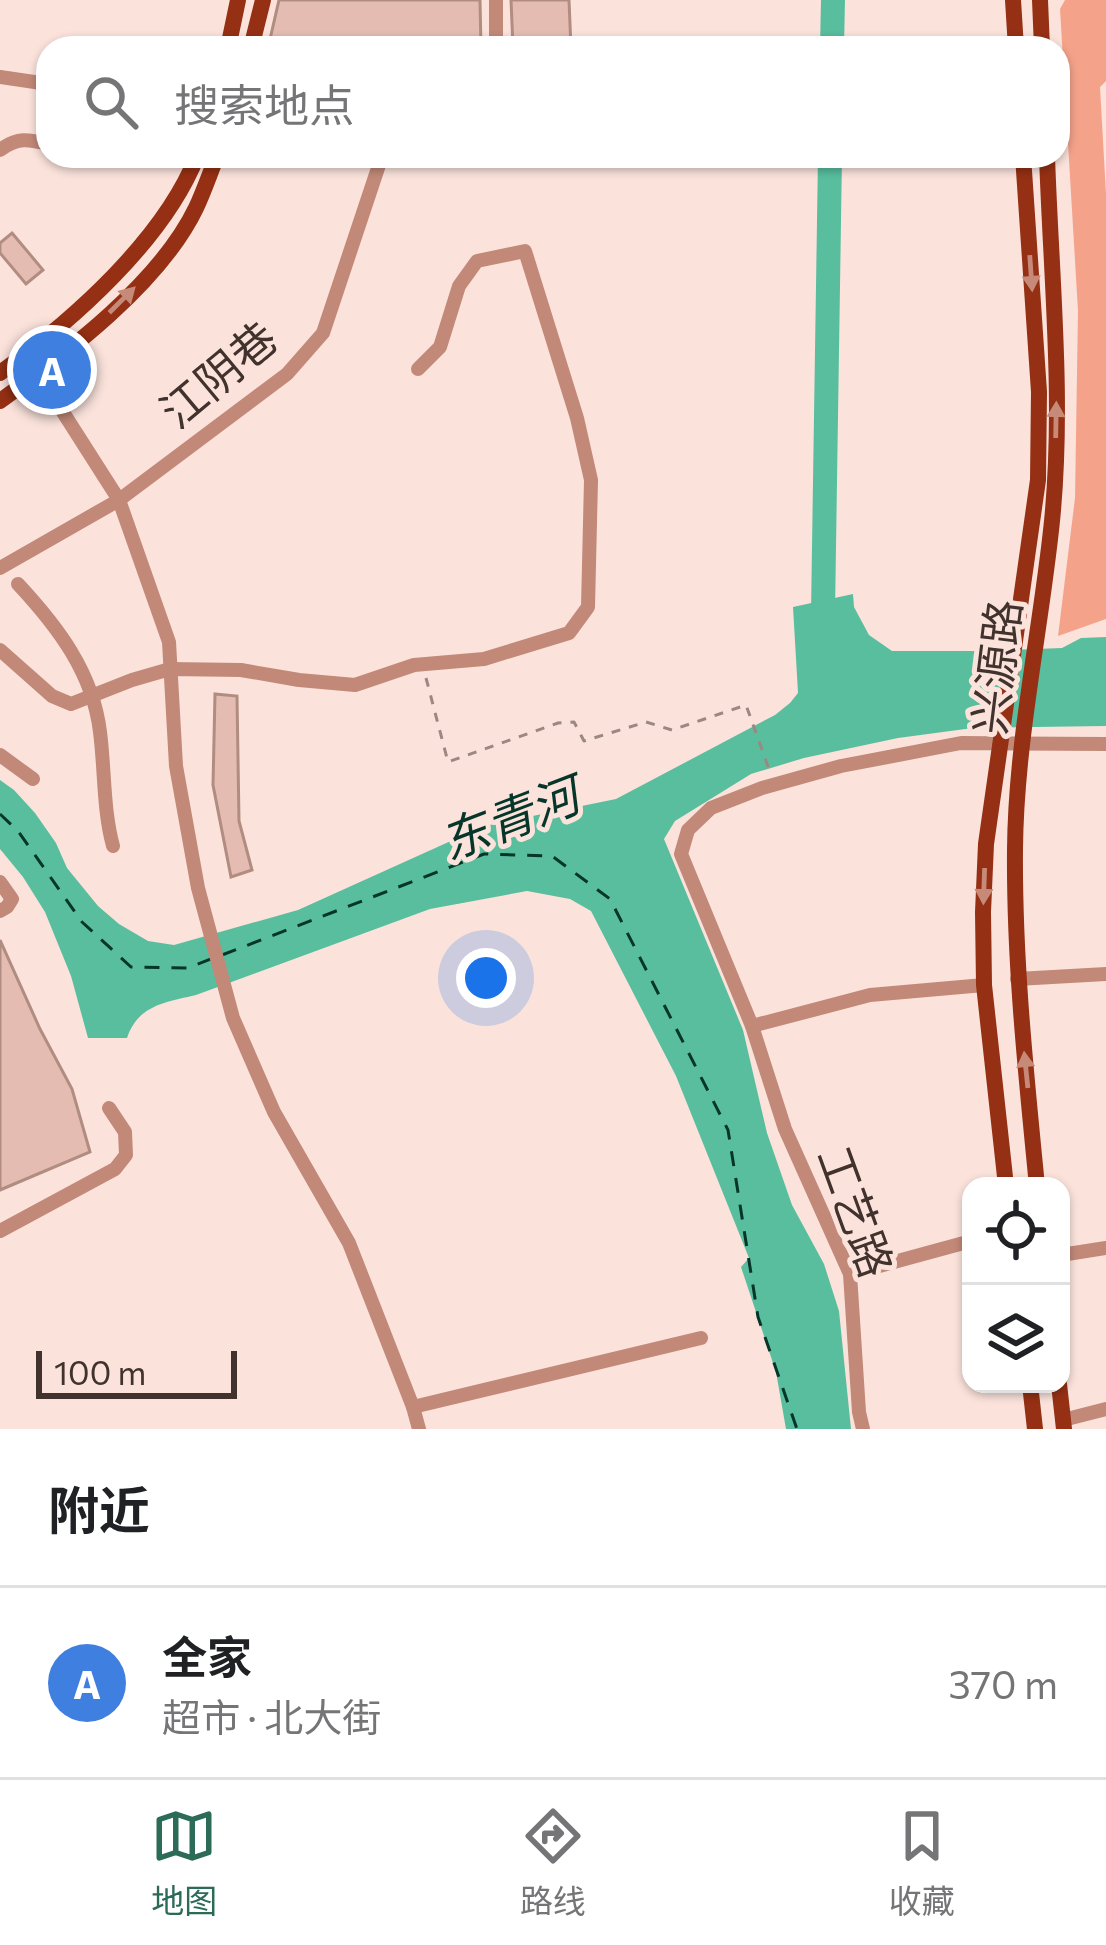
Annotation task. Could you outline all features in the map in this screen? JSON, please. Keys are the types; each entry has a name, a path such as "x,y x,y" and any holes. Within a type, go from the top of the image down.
{"main road":[{"path":"230,36 238,0"},
{"path":"254,36 263,0"},
{"path":"1013,0 1015,36"},
{"path":"1040,0 1042,36"},
{"path":"1041,22 1051,0"},
{"path":"0,373 109,282 154,229 191,168"},
{"path":"0,401 121,303 166,254 195,211 212,168"},
{"name":"兴源路","path":"1005,1177 984,985 983,912 986,844 1038,480 1040,392 1024,168"},
{"name":"兴源路","path":"1036,1177 1017,979 1015,844 1052,519 1056,436 1047,168"},
{"path":"1031,1393 1034,1429 1063,1425 1059,1393"}],"street":[{"path":"496,0 496,36"},
{"path":"0,77 36,82"},
{"path":"0,150 11,141 36,141"},
{"name":"江阴巷","path":"0,568 118,500 287,374 323,332 378,168"},
{"path":"0,650 52,695 71,704 170,669 241,670 355,685 423,664 484,659 569,633 588,607 591,480 577,418 525,250 477,261 459,286 440,347 418,370"},
{"path":"38,374 118,500 169,642 176,766 198,888 232,1018 274,1112 350,1243 418,1429"},
{"path":"18,584 74,654 93,696 113,846"},
{"path":"774,785 841,766 961,743 1106,744"},
{"path":"0,755 33,779"},
{"name":"工艺路","path":"774,785 711,808 688,830 681,854 752,1026 784,1129 850,1274 863,1429"},
{"path":"0,882 12,898 0,911"},
{"path":"1017,979 1106,974"},
{"path":"752,1026 870,995 984,985"},
{"path":"0,1231 115,1169 126,1155 125,1132 109,1108"},
{"path":"850,1274 962,1243"},
{"path":"1070,1253 1106,1247"},
{"path":"413,1407 700,1338"},
{"path":"1063,1425 1106,1409"}],"path":[{"path":"423,664 448,762 558,722 574,722 584,741 646,722 672,730 746,705 774,785"}],"shaded area":[{"path":"1065,0 1106,0 1106,81 1100,87 1106,194 1106,619 1058,636 1075,498 1078,311 1069,168 1070,36 1062,36 1060,9"},
{"path":"853,594 854,607 869,635 892,651 1062,648 1081,638 1106,637 1106,726 973,728 804,758 751,774 675,821 664,839 743,1030 767,1133 792,1205 824,1264 839,1311 851,1429 786,1429 776,1372 741,1267 749,1258 676,1076 591,911 570,899 527,891 430,909 154,1007 138,1018 127,1038 88,1038 71,976 45,912 0,849 0,780 35,813 67,868 98,906 148,941 174,945 298,910 484,826 616,799 775,715 798,693 793,607"}],"building":[{"path":"279,0 480,0 481,36 271,36"},
{"path":"511,0 569,0 570,36 512,36"},
{"path":"12,233 43,270 26,284 0,253 0,243"},
{"path":"215,694 237,696 239,821 252,870 231,877 213,785"},
{"path":"0,940 72,1089 90,1152 0,1190"}],"waterway":[{"path":"832,36 833,0"},
{"path":"826,634 830,168"}],"ferry route":[{"path":"0,814 18,831 82,922 131,967 188,968 213,958"},
{"path":"222,955 484,854 552,856 610,899 728,1130 758,1317 797,1429"}],"place":[{"name":"全家","path":"52,370"}],"water label":[{"name":"东青河","path":"510,819"}]}
